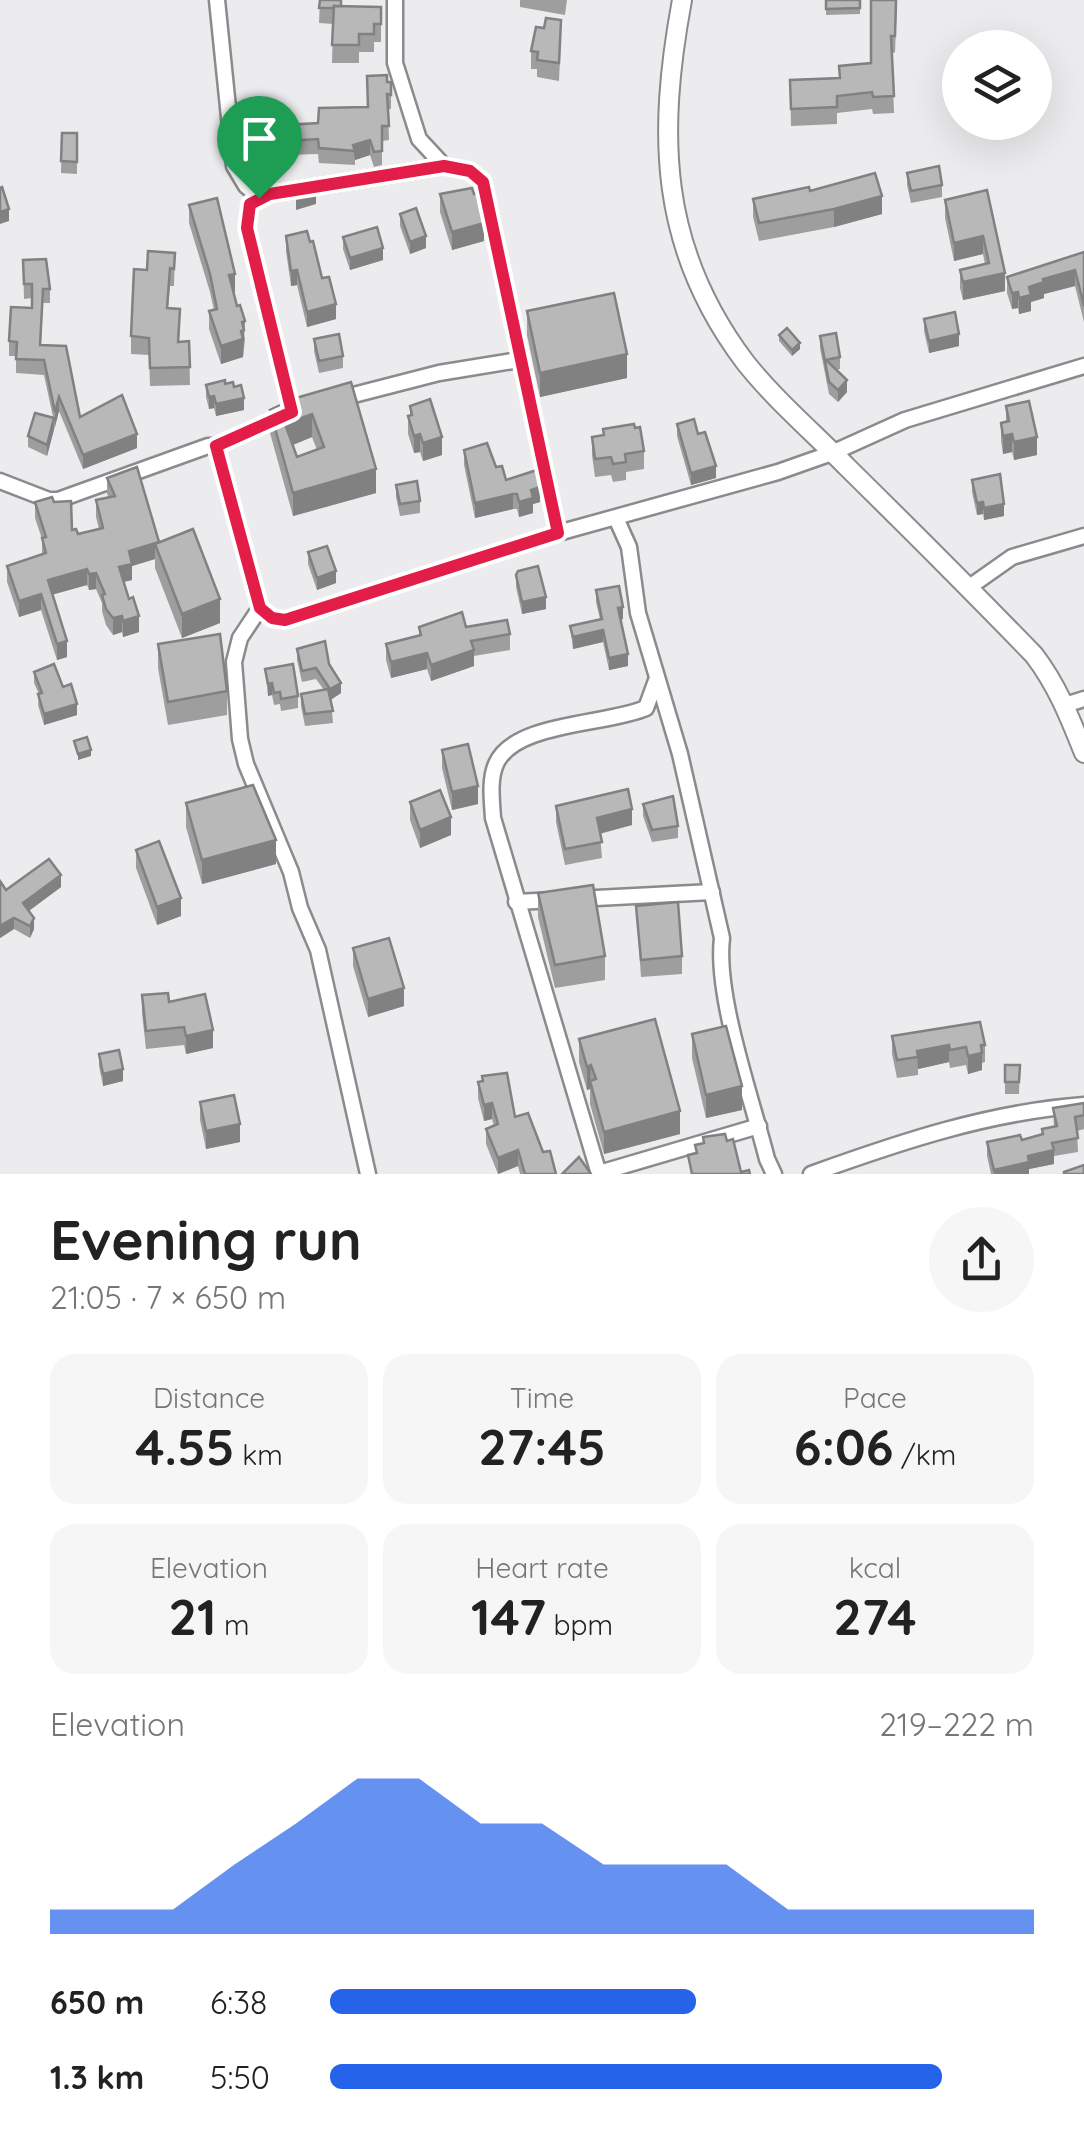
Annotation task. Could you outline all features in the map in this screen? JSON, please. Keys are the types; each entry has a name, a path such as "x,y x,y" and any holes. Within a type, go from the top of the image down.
{"street":[{"path":"218,0 234,166 259,198"},
{"path":"395,0 394,54 400,80 419,140 444,166"},
{"path":"682,0 666,117 676,215 695,276 716,320 745,361 832,453 1034,655 1049,674 1084,754"},
{"path":"292,412 247,228 250,204 259,198 444,166 470,171 483,182 558,533"},
{"path":"329,402 438,373 519,360"},
{"path":"216,446 260,608 272,618 285,620 558,533 832,453 906,420 1084,366"},
{"path":"0,480 58,500 216,446 310,407"},
{"path":"616,518 629,548 638,614 680,754 722,938 724,994 774,1174"},
{"path":"968,588 1012,557 1084,536"},
{"path":"260,608 240,638 234,662 240,739 246,764 318,950 368,1174"},
{"path":"658,678 646,708 521,738 503,752 493,774 493,818 599,1174 758,1126"},
{"path":"1065,706 1084,699"},
{"path":"516,902 712,892"},
{"path":"811,1174 930,1132 1003,1114 1084,1105"}],"building":[{"path":"320,0 341,0 341,7 319,8"},
{"path":"826,0 860,0 860,8 826,9"},
{"path":"871,0 896,0 895,36 891,36 894,96 873,97 872,92 837,96 837,107 791,109 790,80 840,78 839,66 871,63"},
{"path":"334,6 381,7 381,24 374,24 374,34 359,34 359,45 332,45"},
{"path":"546,18 561,20 559,63 537,60 538,52 531,51 536,27 544,28"},
{"path":"387,75 387,82 391,82 391,95 387,94 389,126 382,126 382,151 374,152 370,140 353,145 355,151 319,148 318,139 286,141 286,125 318,123 319,108 368,107 367,76"},
{"path":"62,133 77,133 77,162 61,161"},
{"path":"939,166 942,185 911,191 907,173"},
{"path":"875,173 882,196 759,223 753,199 809,187 810,191"},
{"path":"315,186 316,192 296,198 293,189"},
{"path":"0,188 9,209 0,212"},
{"path":"472,188 474,194 478,193 484,223 452,232 440,194"},
{"path":"987,190 1005,273 963,282 960,270 989,263 983,236 954,243 945,200"},
{"path":"217,198 235,274 229,275 245,321 243,339 221,346 209,311 217,309 210,274 189,205"},
{"path":"416,208 426,236 410,242 400,214"},
{"path":"377,227 383,248 350,258 343,237"},
{"path":"307,231 322,278 329,277 336,304 307,312 297,270 291,271 286,236"},
{"path":"148,251 175,253 167,308 180,309 178,342 189,341 190,367 150,368 149,338 131,336 134,269 147,270"},
{"path":"1084,252 1084,306 1075,270 1043,279 1044,282 1029,287 1031,295 1019,298 1018,292 1012,293 1007,277"},
{"path":"46,259 50,289 43,289 40,345 66,346 80,417 122,395 137,434 83,455 59,397 55,412 44,360 16,359 17,342 9,341 11,307 32,308 32,284 24,284 23,260"},
{"path":"614,293 627,354 540,373 527,311"},
{"path":"955,312 959,334 929,341 924,319"},
{"path":"787,328 800,343 792,350 779,335"},
{"path":"836,333 840,357 826,360 847,380 838,390 829,382 820,336"},
{"path":"339,334 343,356 319,361 314,339"},
{"path":"225,380 225,384 233,382 234,387 241,385 244,398 216,404 206,385"},
{"path":"351,382 376,469 293,493 270,410","holes":["312,414 324,447 297,457 285,424"]},
{"path":"430,399 442,437 423,443 420,434 414,436 408,416 412,415 410,406"},
{"path":"1029,401 1037,437 1014,442 1012,434 1003,436 1001,423 1009,421 1006,406"},
{"path":"35,413 54,418 47,445 28,436"},
{"path":"694,419 698,434 705,432 716,466 691,473 677,424"},
{"path":"634,424 635,428 640,427 644,451 625,454 626,462 613,464 611,457 595,459 592,437 604,435 603,429"},
{"path":"487,443 506,480 537,470 540,487 531,490 533,498 519,502 517,494 513,494 475,503 464,450"},
{"path":"137,467 159,542 129,551 132,564 119,567 139,616 123,621 122,616 113,618 106,609 102,595 105,594 96,573 89,574 87,569 48,580 67,641 57,644 41,594 19,601 7,566 46,553 42,538 46,537 35,502 52,497 54,502 71,501 72,530 76,529 78,534 103,528 96,500 115,496 107,478"},
{"path":"1000,474 1004,504 984,508 983,502 977,503 972,480"},
{"path":"417,481 420,501 400,504 396,485"},
{"path":"193,529 220,599 182,614 155,544"},
{"path":"327,546 336,571 317,578 308,552"},
{"path":"538,566 546,597 522,602 516,575"},
{"path":"619,586 623,607 618,608 628,654 609,658 603,630 573,637 570,626 602,619 596,590"},
{"path":"462,612 466,627 507,620 510,634 471,641 474,650 431,665 427,653 391,662 386,644 421,635 419,627"},
{"path":"220,634 227,691 168,702 158,644"},
{"path":"325,641 329,664 341,683 330,689 316,668 302,671 297,649"},
{"path":"54,664 63,687 71,684 77,704 44,714 34,672"},
{"path":"293,664 298,696 281,699 280,692 274,693 272,683 268,684 265,669"},
{"path":"328,689 333,711 305,714 301,694"},
{"path":"87,737 91,750 78,754 74,741"},
{"path":"468,744 478,786 452,792 442,750"},
{"path":"253,785 276,840 202,860 186,803"},
{"path":"628,789 632,809 597,818 602,842 565,849 556,806"},
{"path":"440,790 451,817 420,830 410,802"},
{"path":"673,796 678,826 652,830 643,804"},
{"path":"159,841 181,898 157,907 136,850"},
{"path":"49,859 61,875 23,903 34,918 30,926 14,918 0,926 0,881 6,890"},
{"path":"593,885 605,956 555,965 538,893"},
{"path":"678,902 682,956 641,960 636,906"},
{"path":"389,938 404,988 368,999 353,948"},
{"path":"168,993 169,1002 205,994 213,1030 186,1036 184,1027 146,1031 142,995"},
{"path":"655,1019 680,1111 604,1132 590,1081 596,1079 591,1065 587,1067 579,1039"},
{"path":"980,1022 985,1045 981,1045 982,1053 968,1056 966,1047 950,1050 949,1045 917,1051 918,1057 897,1060 892,1036"},
{"path":"726,1026 742,1086 706,1095 692,1034"},
{"path":"119,1050 123,1069 103,1074 99,1054"},
{"path":"1005,1065 1020,1065 1019,1082 1005,1082"},
{"path":"507,1073 515,1117 528,1113 543,1152 550,1151 556,1174 525,1174 518,1150 498,1158 486,1129 498,1124 492,1103 484,1105 478,1082 483,1081 482,1076"},
{"path":"234,1095 240,1124 206,1131 200,1102"},
{"path":"1084,1103 1084,1115 1075,1117 1078,1138 1052,1143 1054,1150 1028,1156 1029,1162 994,1170 987,1142 1043,1134 1042,1129 1057,1126 1053,1108"},
{"path":"725,1134 727,1141 733,1139 741,1172 749,1170 750,1174 692,1174 688,1155 697,1153 695,1145 704,1143 703,1137"},
{"path":"579,1157 591,1174 562,1174"},
{"path":"1084,1165 1084,1174 1064,1174 1064,1172"}],"route":[{"path":"444,166 464,168 477,175 486,194 558,533 285,620 272,618 260,608 216,446 292,412 247,228 250,204 259,198 444,166"}]}
